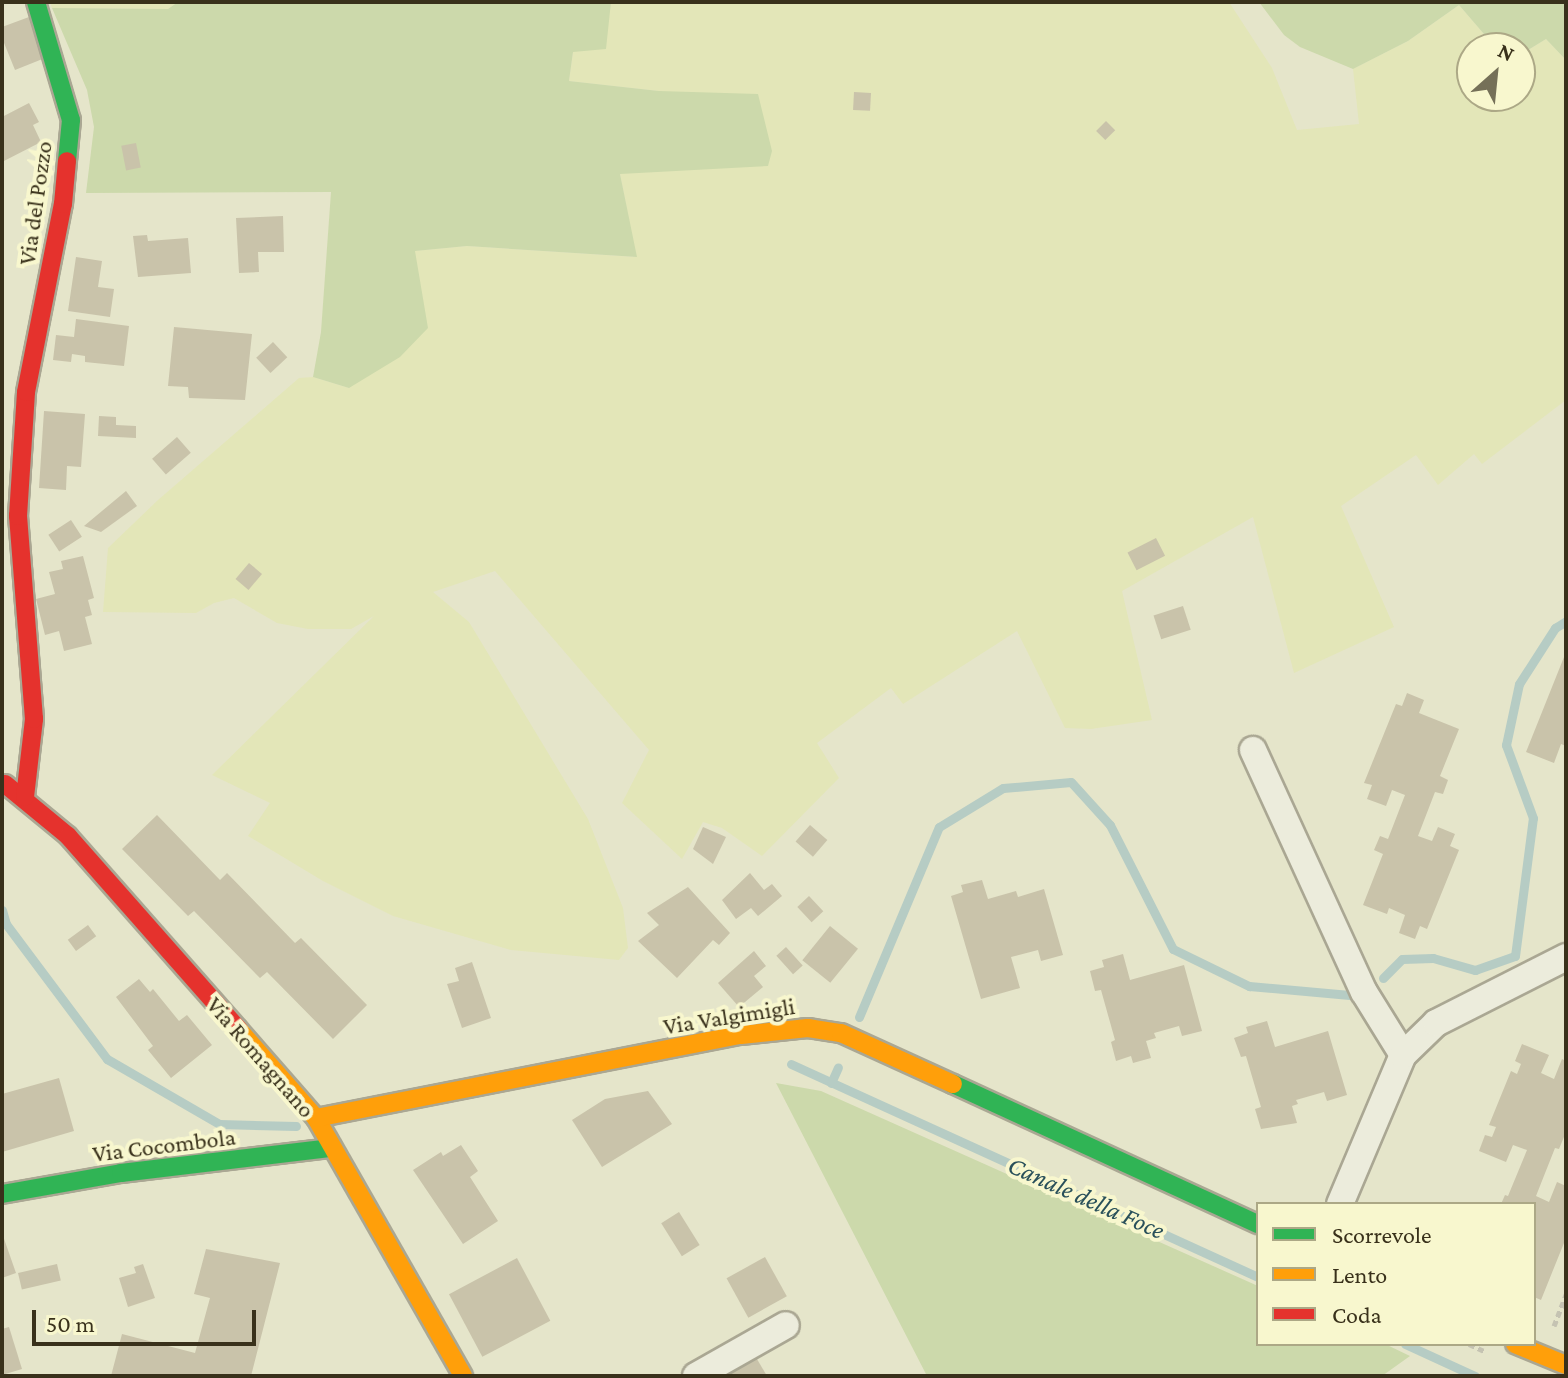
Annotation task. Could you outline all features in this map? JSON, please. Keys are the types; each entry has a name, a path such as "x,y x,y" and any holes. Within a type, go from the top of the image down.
{"street":[{"name":"Via del Pozzo","path":"25,797 34,719 18,516 26,392 63,204 71,120 57,63 36,2"},
{"path":"1253,750 1364,992 1403,1055"},
{"name":"Via Romagnano","path":"2,782 25,797 68,836 316,1118 460,1372"},
{"path":"1341,1202 1403,1055 1436,1023 1566,957"},
{"name":"Via Valgimigli","path":"316,1118 406,1103 741,1035 808,1028 841,1033 1256,1223"},
{"name":"Via Cocombola","path":"2,1194 121,1173 332,1148"},
{"path":"696,1376 786,1325"},
{"path":"1520,1346 1566,1365"},
{"path":"439,1376 460,1372"}],"green space":[{"path":"50,2 178,2 168,9 52,8"},
{"path":"178,2 611,2 606,49 573,52 569,81 659,91 758,94 772,151 768,166 620,174 637,257 467,246 415,251 428,328 400,357 349,388 313,377 321,332 331,192 86,193 94,127 87,90 52,8 168,9"},
{"path":"611,2 1229,2 1272,68 1297,130 1359,124 1353,69 1408,41 1459,5 1482,32 1456,32 1456,112 1536,112 1536,45 1546,39 1566,60 1566,400 1482,464 1474,454 1438,485 1416,455 1341,506 1394,627 1294,673 1253,517 1122,591 1152,720 1091,729 1065,728 1017,631 903,704 891,688 817,743 839,778 762,856 722,828 703,822 682,859 622,803 649,750 495,571 433,592 469,622 588,819 623,908 628,948 619,960 511,950 393,916 323,881 248,836 270,803 212,775 374,616 351,629 308,629 277,623 234,598 214,603 196,613 103,612 108,548 158,500 299,378 313,377 349,388 414,251 467,246 636,257 620,174 659,91 569,81 573,52 609,11"},
{"path":"1259,2 1566,2 1566,60 1546,39 1536,45 1536,32 1482,32 1459,5 1408,41 1353,69 1300,47 1284,35"},
{"path":"776,1083 821,1091 1256,1285 1256,1346 1389,1346 1410,1356 1382,1376 927,1376"}],"building":[{"path":"29,17 45,58 15,70 2,38 2,27"},
{"path":"854,92 871,93 870,111 853,110"},
{"path":"29,103 39,122 33,125 41,142 2,162 2,117"},
{"path":"1106,121 1115,130 1105,140 1096,131"},
{"path":"136,143 141,168 126,170 121,146"},
{"path":"283,216 284,252 258,252 259,272 239,273 236,218"},
{"path":"147,235 148,241 188,238 191,273 138,277 133,236"},
{"path":"76,257 102,261 98,287 114,289 110,317 68,311"},
{"path":"76,319 129,326 124,366 85,362 85,356 72,354 71,362 53,360 56,335 74,337"},
{"path":"174,327 252,334 245,400 189,398 188,387 168,386"},
{"path":"273,342 287,357 271,373 256,358"},
{"path":"44,411 85,414 81,467 67,466 66,490 39,488"},
{"path":"99,416 116,417 116,425 136,426 136,438 98,436"},
{"path":"177,437 191,453 166,474 152,459"},
{"path":"126,491 137,506 101,532 84,526"},
{"path":"71,520 82,537 59,551 48,535"},
{"path":"1156,538 1165,556 1137,570 1127,553"},
{"path":"83,556 94,598 88,600 92,615 85,617 92,644 64,651 59,631 45,635 36,599 55,594 49,572 63,569 61,561"},
{"path":"249,563 262,574 249,590 236,579"},
{"path":"1183,606 1191,630 1161,639 1154,616"},
{"path":"1566,652 1566,746 1561,744 1554,763 1526,752"},
{"path":"1407,693 1424,700 1419,713 1459,729 1440,776 1448,780 1443,794 1435,792 1418,836 1432,841 1438,827 1455,834 1450,846 1459,850 1427,929 1420,926 1415,939 1399,933 1405,915 1389,908 1387,914 1363,905 1383,854 1374,850 1380,836 1388,839 1405,795 1392,790 1386,806 1367,799 1372,785 1364,783 1396,704 1402,706"},
{"path":"157,815 220,880 227,873 295,943 301,938 367,1005 333,1039 267,972 260,978 194,911 188,916 122,849"},
{"path":"810,825 827,840 813,857 796,842"},
{"path":"703,827 726,837 713,864 693,849"},
{"path":"750,873 764,890 772,884 782,896 758,916 751,908 736,919 722,900"},
{"path":"982,880 988,899 1016,891 1018,897 1044,889 1063,955 1041,961 1038,950 1011,957 1020,988 981,999 951,896 963,892 961,885"},
{"path":"688,887 730,933 719,945 713,940 677,978 638,941 659,925 647,913"},
{"path":"809,896 823,911 812,922 797,907"},
{"path":"88,925 96,936 76,951 68,940"},
{"path":"830,926 858,949 830,983 802,960"},
{"path":"786,947 803,966 793,974 776,956"},
{"path":"754,951 766,966 754,976 763,987 739,1007 718,983"},
{"path":"1123,954 1130,980 1184,965 1202,1031 1182,1036 1179,1026 1154,1033 1156,1038 1146,1041 1151,1058 1133,1063 1131,1056 1116,1061 1111,1042 1115,1040 1101,990 1095,991 1090,971 1104,967 1102,960"},
{"path":"472,962 491,1018 462,1028 447,984 459,981 455,968"},
{"path":"139,979 150,992 153,989 179,1021 187,1015 212,1045 171,1078 148,1050 153,1046 116,997"},
{"path":"1267,1021 1275,1047 1328,1031 1347,1095 1327,1101 1324,1092 1296,1100 1298,1104 1292,1106 1297,1123 1261,1129 1255,1109 1261,1107 1246,1056 1241,1057 1234,1038 1248,1033 1246,1027"},
{"path":"1522,1044 1549,1055 1541,1073 1554,1079 1562,1059 1566,1061 1566,1132 1559,1149 1555,1148 1536,1196 1549,1202 1557,1182 1566,1186 1566,1238 1541,1300 1536,1298 1536,1202 1502,1202 1505,1195 1508,1196 1527,1150 1513,1145 1506,1162 1479,1151 1485,1135 1492,1137 1496,1127 1489,1125 1511,1071 1517,1074 1521,1064 1515,1061"},
{"path":"59,1078 74,1131 2,1152 2,1094"},
{"path":"648,1091 672,1124 602,1167 572,1120 605,1099"},
{"path":"461,1145 478,1171 470,1177 498,1221 463,1244 413,1170 441,1152 443,1156"},
{"path":"679,1212 700,1245 682,1256 661,1223"},
{"path":"2,1233 16,1273 2,1278"},
{"path":"206,1249 280,1263 251,1376 111,1376 122,1334 195,1353 210,1298 194,1294"},
{"path":"765,1257 787,1296 748,1318 727,1278"},
{"path":"517,1258 550,1321 482,1357 449,1294"},
{"path":"57,1264 61,1281 22,1290 18,1273"},
{"path":"143,1264 155,1298 128,1307 119,1278 136,1273 134,1267"},
{"path":"9,1327 22,1369 2,1375 2,1329"},
{"path":"754,1354 767,1376 719,1376"}],"waterway":[{"path":"1383,978 1402,959 1433,958 1475,970 1515,956 1533,818 1506,745 1519,684 1555,628 1566,621"},
{"path":"859,1017 939,827 1003,788 1071,782 1110,825 1173,949 1249,986 1361,996"},
{"path":"2,910 6,924 107,1059 219,1124 296,1126"},
{"name":"Canale della Foce","path":"791,1064 1256,1276"},
{"path":"831,1083 838,1067"},
{"name":"Canale della Foce","path":"1409,1346 1475,1376"}],"traffic: fast":[{"path":"36,2 71,120 67,161"},
{"path":"953,1084 1256,1223"},
{"path":"2,1194 121,1173 332,1148"}],"traffic: slow":[{"path":"316,1118 741,1035 808,1028 841,1033 953,1084"},
{"path":"238,1029 316,1118 463,1376"},
{"path":"1520,1346 1566,1365"}],"traffic: jam":[{"path":"25,797 34,719 18,516 26,392 63,204 67,161"},
{"path":"5,784 68,836 238,1029"}]}
